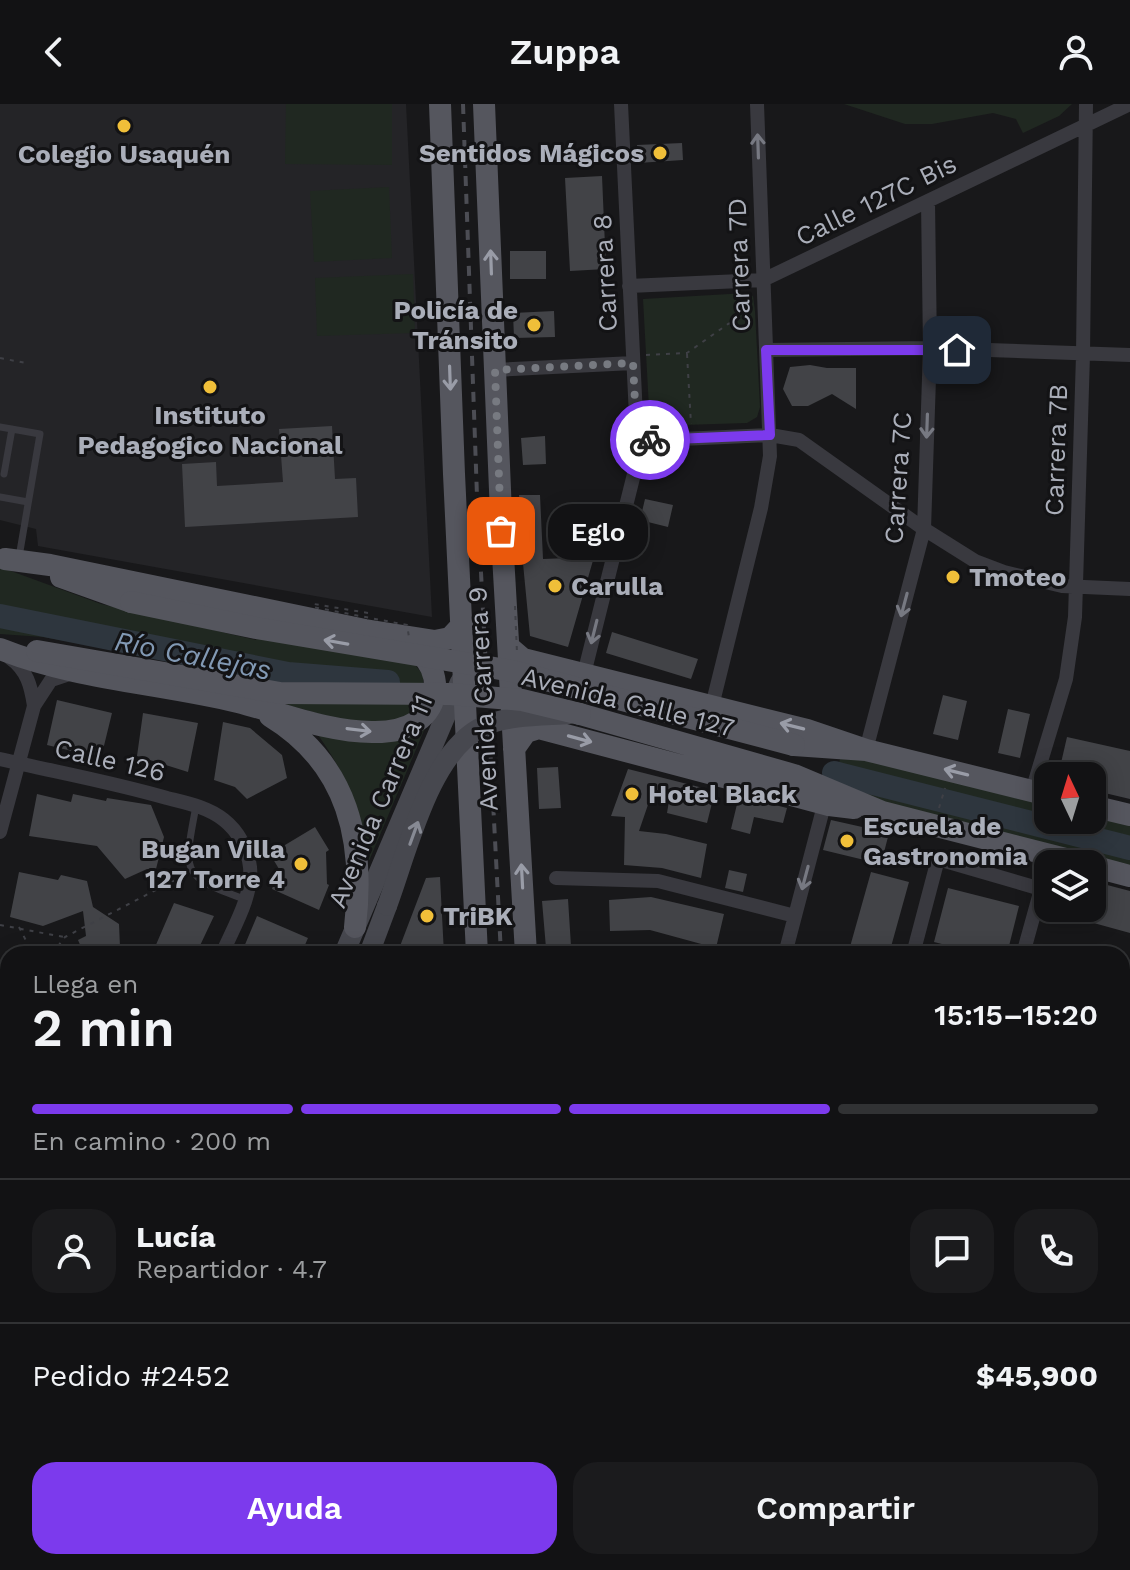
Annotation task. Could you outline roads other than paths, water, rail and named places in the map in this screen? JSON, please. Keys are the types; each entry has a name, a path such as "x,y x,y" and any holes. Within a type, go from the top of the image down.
{"main road":[{"name":"Avenida Carrera 9","path":"440,104 452,443 477,946"},
{"name":"Avenida Carrera 9","path":"484,104 495,370 516,646 514,749 526,946"},
{"path":"10,560 366,622 440,641 454,635 463,624"},
{"name":"Avenida Calle 127","path":"10,560 131,602 256,628 512,671 794,745 866,750 1034,792"},
{"path":"0,649 34,662 356,730 392,730 414,724 429,710 435,697 436,684 431,667 416,650 366,622"},
{"path":"516,646 523,659 807,730 866,750"},
{"name":"Avenida Calle 127","path":"0,649 37,651 280,693 450,694 522,700 794,775 882,812 1034,851"},
{"name":"Avenida Carrera 11","path":"347,946 465,669"},
{"path":"256,707 304,742 329,773 342,796 357,847 359,873 355,927"},
{"name":"Avenida Carrera 11","path":"372,946 435,775 449,754 471,734 499,722 580,714"},
{"path":"514,749 526,732 539,728 822,803 882,812"},
{"path":"1106,809 1130,815"},
{"path":"1106,870 1130,876"}],"street":[{"name":"Carrera 8","path":"584,674 638,458 639,359 629,286 621,104"},
{"name":"Carrera 7D","path":"712,706 769,467 757,104"},
{"name":"Carrera 7B","path":"1047,762 1070,659 1075,587 1083,355 1086,104"},
{"name":"Calle 127C Bis","path":"629,286 763,280 1130,104"},
{"name":"Carrera 7C","path":"866,750 924,529 930,348 928,202"},
{"path":"766,350 930,348 1130,355"},
{"path":"495,370 639,359"},
{"path":"637,441 770,435 799,440 924,529 975,561 1004,572 1075,587 1130,589"},
{"path":"0,649 25,672 32,688 34,706"},
{"path":"0,832 34,706 51,680 79,671"},
{"name":"Calle 126","path":"0,759 143,791 202,808"},
{"path":"787,946 822,813 822,803 816,790 794,775"},
{"path":"202,808 225,820 237,834 246,850 250,869 249,887 225,946"},
{"path":"915,946 938,859 1041,889 1025,946"},
{"path":"556,878 658,881 795,916"}],"lane":[{"path":"0,427 40,434 28,502 10,560"},
{"path":"4,474 12,429"},
{"path":"0,497 28,502"},
{"path":"202,808 189,856 190,872 198,880 244,899"}],"waterway":[{"name":"Río Callejas","path":"0,616 288,674 388,682"},
{"name":"Río Callejas","path":"834,773 1130,848"}],"railway":[{"path":"463,104 477,496 501,946"}],"place":[{"name":"Colegio Usaquén","path":"124,126"},
{"name":"Sentidos Mágicos","path":"660,153"},
{"name":"Policía de Tránsito","path":"534,325"},
{"name":"Instituto Pedagogico Nacional","path":"210,387"},
{"name":"Eglo","path":"501,531"},
{"name":"Tmoteo","path":"953,577"},
{"name":"Carulla","path":"555,586"},
{"name":"Hotel Black","path":"632,794"},
{"name":"Escuela de Gastronomia","path":"847,841"},
{"name":"Bugan Villa 127 Torre 4","path":"301,864"},
{"name":"TriBK","path":"427,916"}]}
